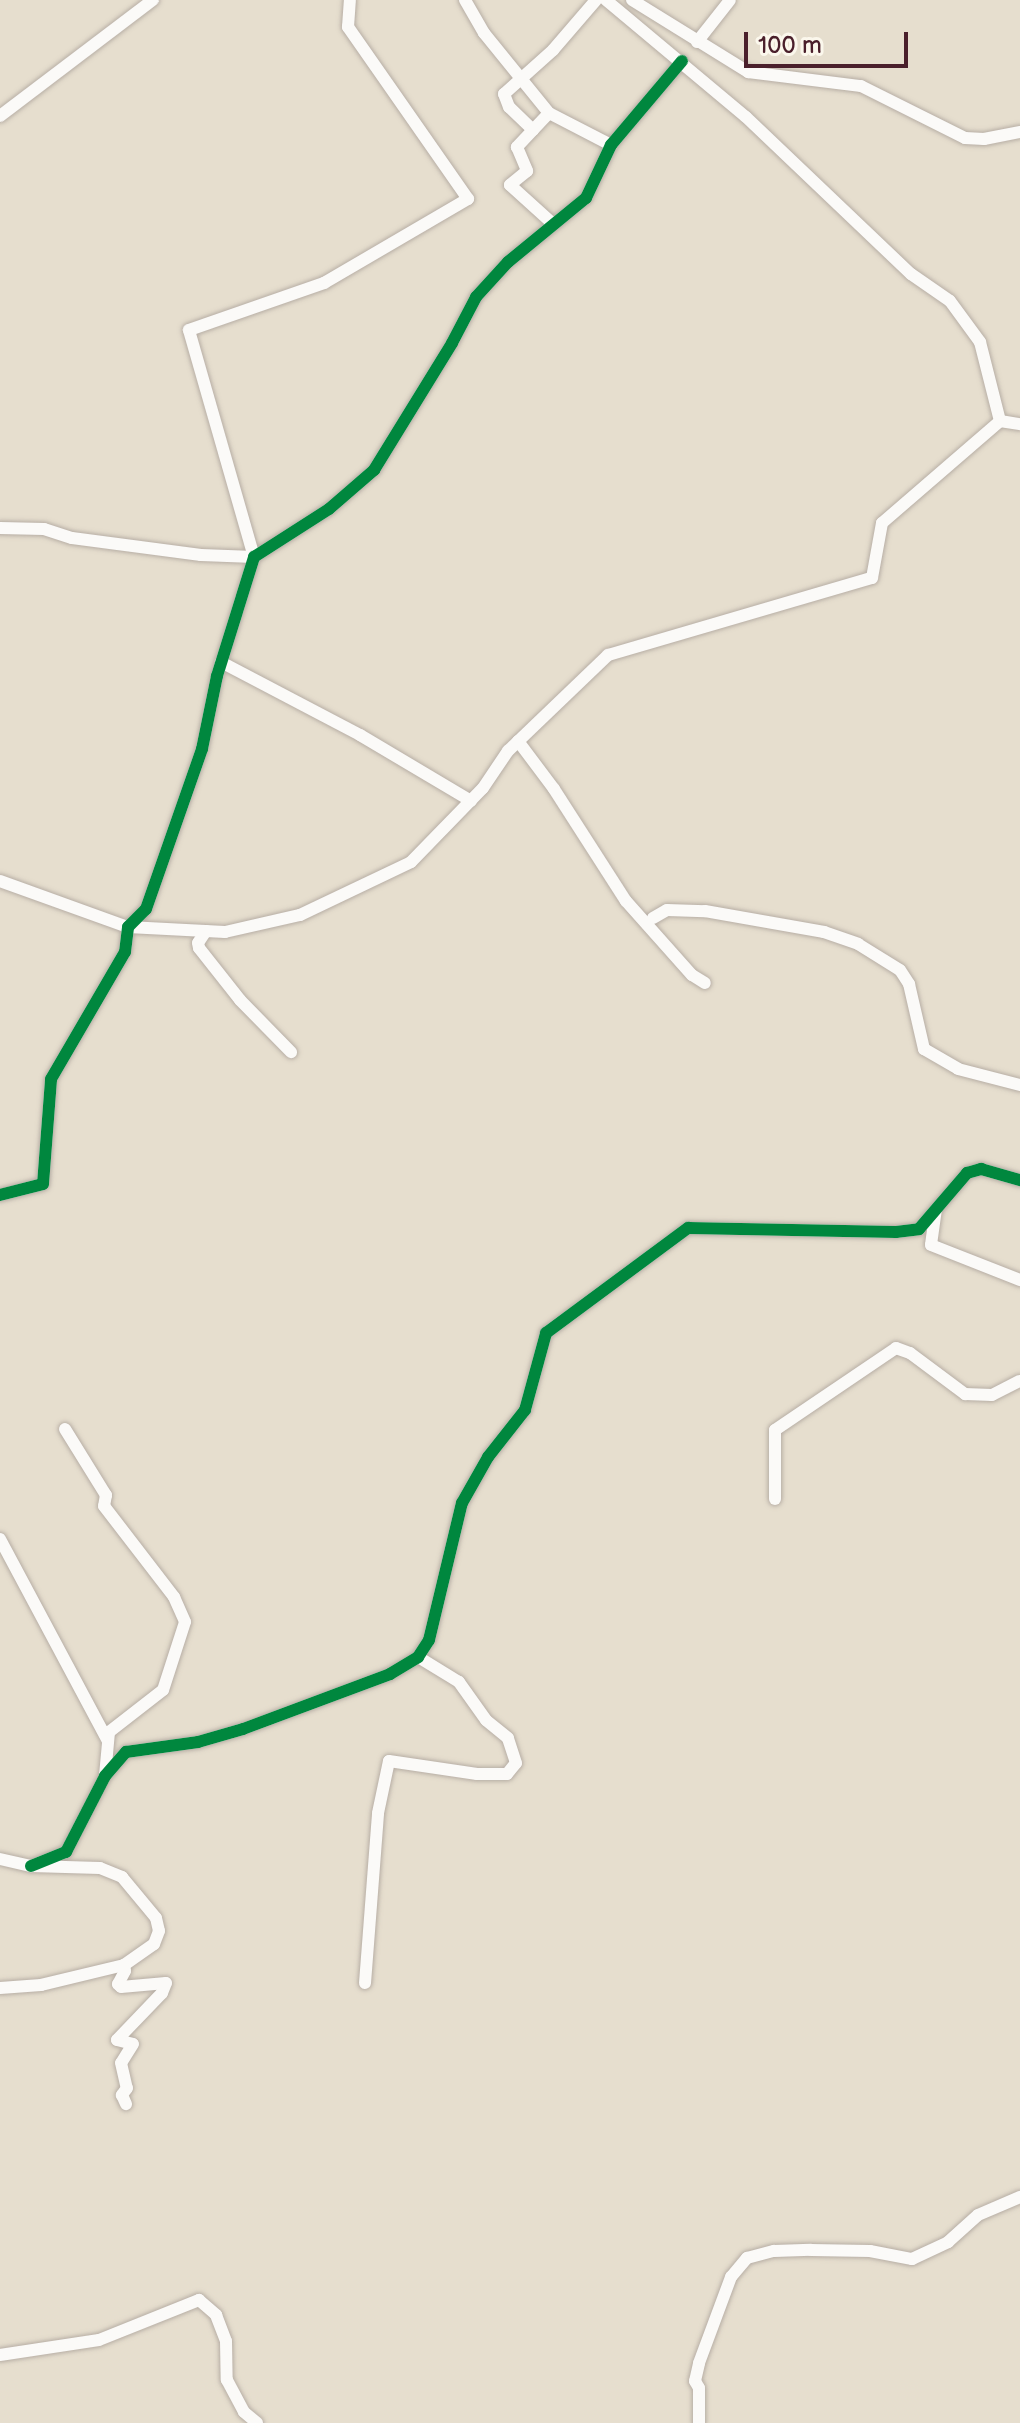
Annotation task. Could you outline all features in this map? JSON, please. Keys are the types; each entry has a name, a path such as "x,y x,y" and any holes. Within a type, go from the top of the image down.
{"street":[{"path":"0,116 153,0"},
{"path":"0,1195 43,1184 51,1079 125,952 128,927 146,909 202,749 221,662 254,557 189,330 324,283 468,199 348,27 350,0"},
{"path":"465,0 484,33 549,113 611,145"},
{"path":"533,130 509,107 504,94 553,50 596,0"},
{"path":"606,0 682,61 830,195 911,274 950,301 980,342 1000,421"},
{"path":"632,0 748,72 803,81 847,83 874,91 957,136 984,139 1020,132"},
{"path":"697,42 730,0"},
{"path":"0,528 44,529 72,538 201,555 254,557 329,509 374,470 452,343 476,297 508,262 586,198 611,145 682,61"},
{"path":"549,113 517,147 527,171 510,185 552,223"},
{"path":"0,881 128,927 225,932 300,915 411,862 471,801 518,741 608,655 872,578 882,523 1000,421 1020,424"},
{"path":"221,662 360,735 471,801"},
{"path":"518,741 554,789 626,901 692,975 705,983"},
{"path":"653,918 667,910 705,911 824,932 858,944 900,970 909,984 924,1049 958,1069 1020,1085"},
{"path":"206,931 198,943 199,948 240,1000 291,1052"},
{"path":"31,1866 66,1852 105,1776 126,1752 198,1742 243,1729 390,1674 418,1657 429,1640 462,1503 488,1457 525,1410 546,1333 688,1228 896,1232 919,1229 967,1173 981,1169 1020,1180"},
{"path":"936,1209 931,1245 1020,1280"},
{"path":"775,1499 775,1430 896,1348 910,1353 965,1394 992,1395 1020,1381"},
{"path":"65,1429 106,1495 104,1506 174,1597 185,1622 163,1690 109,1732 105,1776"},
{"path":"0,1539 108,1741"},
{"path":"365,1983 378,1813 389,1761 477,1774 507,1774 516,1763 508,1738 486,1720 459,1682 418,1657"},
{"path":"0,1859 31,1866 100,1868 122,1877 156,1918 159,1931 154,1944 124,1965 41,1985 0,1988"},
{"path":"124,1965 125,1971 118,1984 121,1987 166,1983 162,1993 117,2040 133,2044 121,2063 127,2088 122,2095 126,2104"},
{"path":"699,2423 699,2388 695,2381 699,2363 731,2277 747,2258 774,2251 811,2250 870,2251 912,2259 948,2242 978,2215 1020,2197"},
{"path":"0,2355 99,2340 199,2300 216,2315 226,2341 227,2380 244,2412 257,2423"}],"cycle path":[{"path":"0,1195 43,1184 51,1079 125,952 128,927 146,909 202,749 217,676 254,557 329,509 374,470 452,343 476,297 508,262 586,198 611,145 682,61"},
{"path":"31,1866 66,1852 105,1776 126,1752 198,1742 243,1729 390,1674 418,1657 429,1640 462,1503 488,1457 525,1410 546,1333 688,1228 896,1232 919,1229 967,1173 981,1169 1020,1180"}]}
